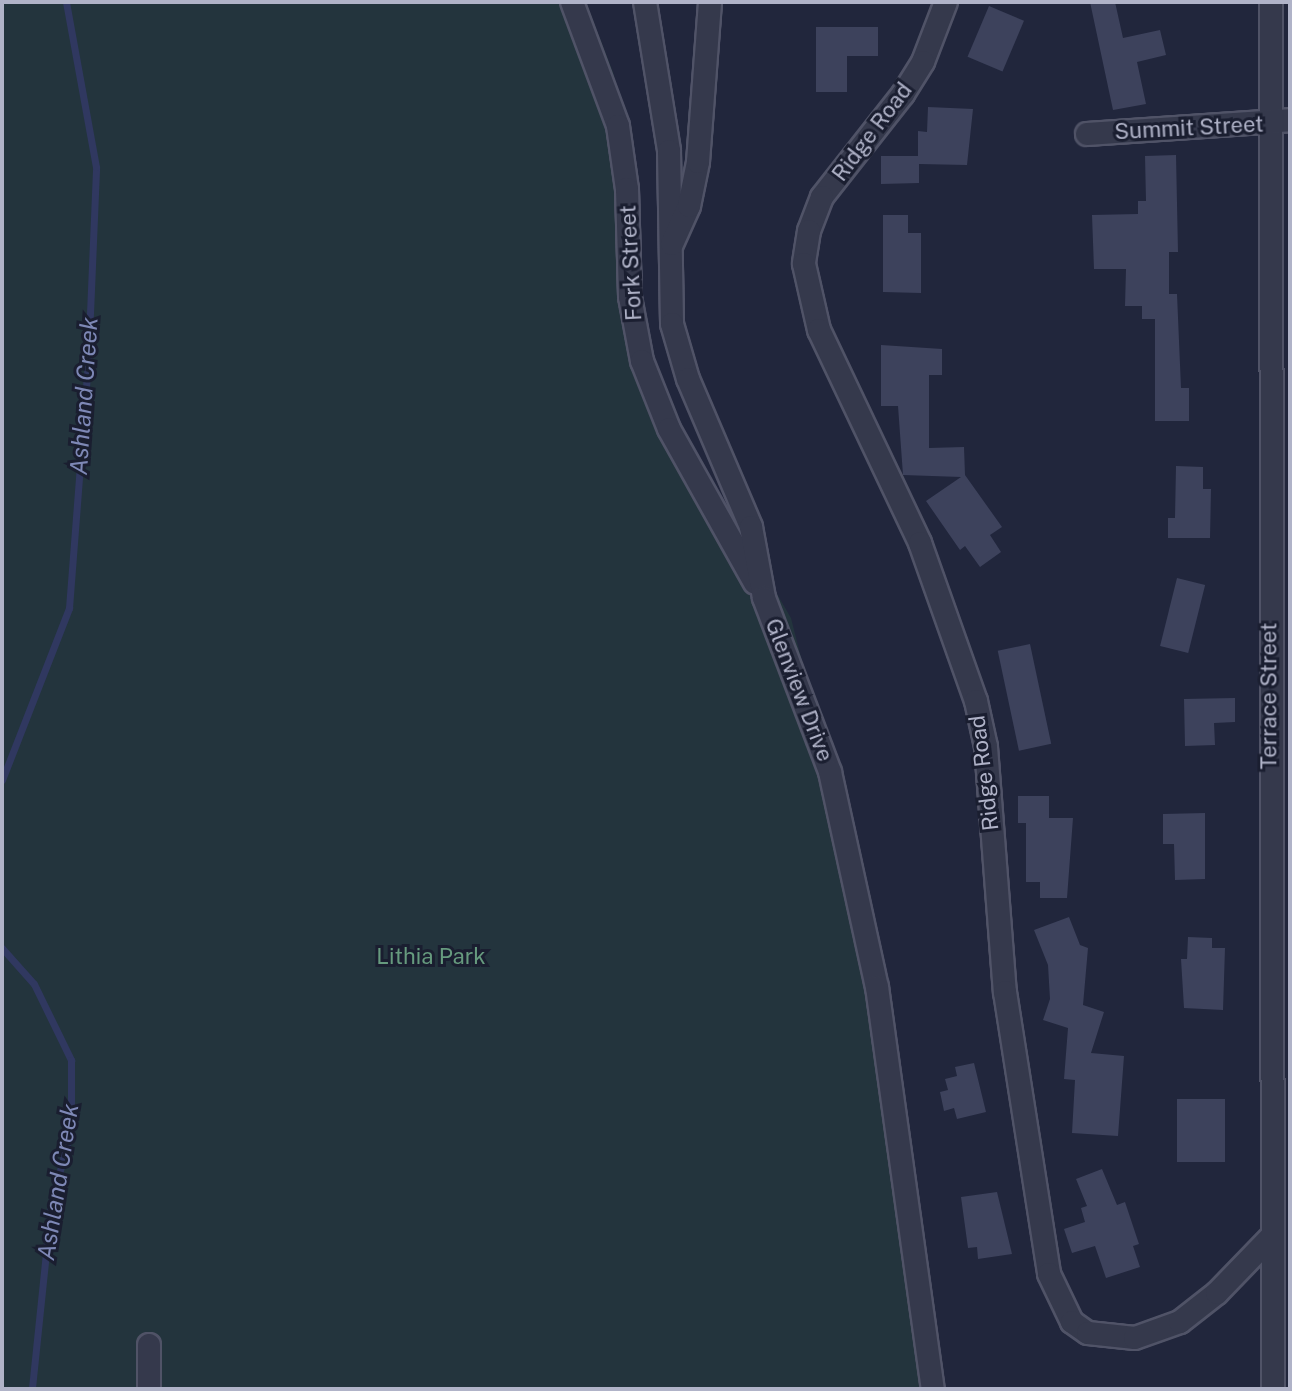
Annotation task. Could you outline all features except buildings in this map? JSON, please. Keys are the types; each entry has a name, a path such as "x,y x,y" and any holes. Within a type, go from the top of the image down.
{"street":[{"name":"Fork Street","path":"572,2 618,126 627,189 630,297 642,361 669,429 764,598"},
{"name":"Glenview Drive","path":"645,2 669,151 667,256 677,350 751,527 764,598 830,772 877,987 933,1389"},
{"path":"667,256 689,206 698,162 710,2"},
{"name":"Ridge Road","path":"946,2 923,62 903,94 822,197 809,231 804,264 819,330 920,543 976,701 986,747 1006,1004 1049,1274 1072,1322 1088,1333 1135,1338 1180,1322 1217,1293 1271,1237"},
{"name":"Terrace Street","path":"1271,2 1280,122 1280,1064 1271,1237 1273,1389"},
{"name":"Summit Street","path":"1087,134 1280,122"},
{"path":"149,1345 149,1389"}],"green space":[{"name":"Lithia Park","path":"2,2 586,2 613,72 636,161 639,290 662,394 791,618 830,772 844,829 933,1389 2,1389"}],"waterway":[{"name":"Ashland Creek","path":"2,780 69,608 88,361 96,167 66,2"},
{"name":"Ashland Creek","path":"2,948 34,984 71,1060 71,1129 51,1204 32,1389"}]}
